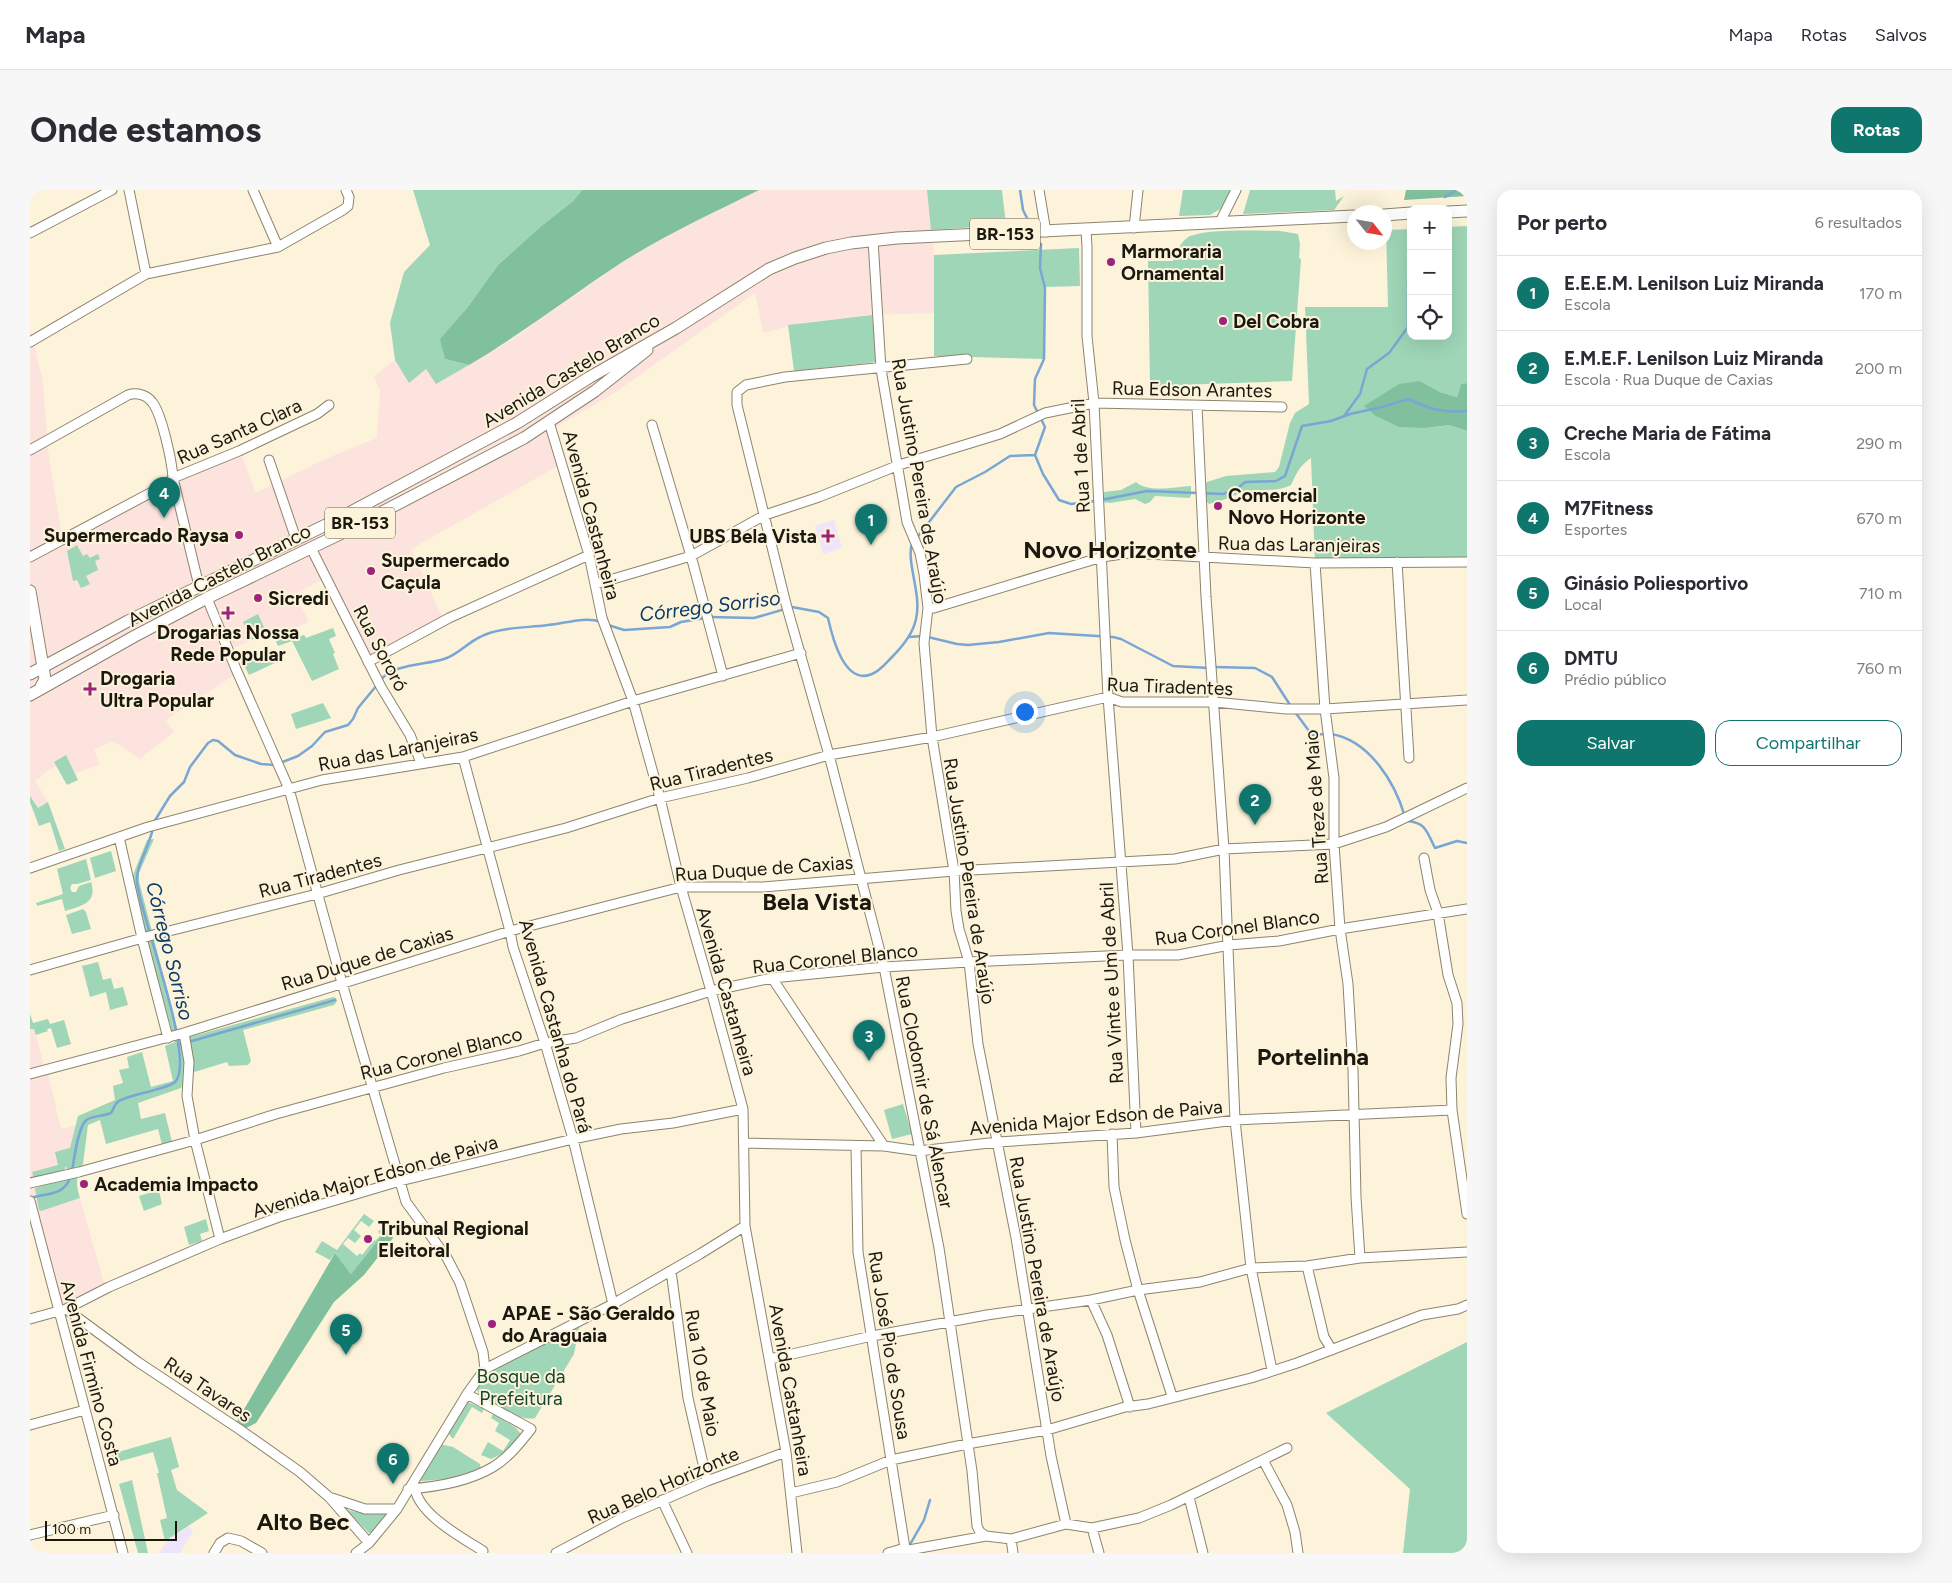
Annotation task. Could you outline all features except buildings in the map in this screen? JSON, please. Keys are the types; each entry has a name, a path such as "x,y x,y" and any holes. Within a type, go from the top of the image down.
{"main road":[{"path":"1452,212 1467,211"},
{"path":"1392,214 1407,214"},
{"name":"Avenida Castelo Branco","path":"30,674 199,586 307,534 517,423 590,376 676,328 758,275 789,260 826,248 873,240 1347,216"},
{"name":"Avenida Castelo Branco","path":"35,692 207,598 311,548 486,459 549,422 603,385 676,328"},
{"path":"307,534 311,548"},
{"path":"30,591 44,679 35,692"}],"street":[{"path":"30,233 112,190"},
{"path":"129,190 146,274"},
{"path":"253,190 278,247"},
{"path":"30,342 146,274 278,247 348,206 349,197 346,190"},
{"path":"1039,190 1046,232"},
{"path":"1134,228 1138,190"},
{"path":"1220,222 1236,190"},
{"name":"Rua 1 de Abril","path":"1086,230 1087,336 1094,403 1108,697 1120,861"},
{"name":"Rua Justino Pereira de Araújo","path":"873,240 882,369 907,522 922,560 928,608 924,643 932,737 954,871 958,920 968,962 978,1044 1016,1238 1047,1430 1066,1524"},
{"path":"882,369 931,362 967,360"},
{"name":"Rua Clodomir de Sá Alencar","path":"882,369 785,377 746,385 737,392 737,405 786,604 829,756 884,967 939,1248 976,1504 976,1526 986,1536"},
{"path":"30,450 128,395 139,394 146,397 154,404 172,467 199,586"},
{"name":"Rua Edson Arantes","path":"596,584 691,556 765,515 819,497 899,465 1000,434 1045,413 1094,403 1282,407"},
{"name":"Rua Santa Clara","path":"30,557 167,484 173,478 317,414 329,404"},
{"path":"1197,406 1202,488 1203,558 1224,849 1235,1120 1251,1268 1272,1370"},
{"name":"Avenida Castanheira","path":"549,422 589,555 602,618 633,701 660,798 681,887 743,1109 745,1226 786,1452 797,1553"},
{"path":"652,425 691,556 723,676"},
{"path":"269,460 296,539"},
{"name":"Rua Sororó","path":"311,548 379,683 410,735 421,763"},
{"name":"Rua das Laranjeiras","path":"928,608 934,608 1102,556 1129,553 1315,563 1467,562"},
{"path":"368,662 449,618 589,555"},
{"path":"1397,562 1409,758"},
{"name":"Rua Treze de Maio","path":"1315,563 1325,709 1334,778 1334,844 1340,929 1348,984 1360,1258"},
{"path":"207,598 289,789 342,983 406,1202 447,1258 460,1282 483,1352 484,1369"},
{"name":"Rua das Laranjeiras","path":"30,868 148,827 322,780 463,757 633,701 801,653"},
{"name":"Rua Tiradentes","path":"30,970 147,937 566,828 660,798 748,778 829,756 932,737 1108,697 1122,702 1214,702 1286,709 1325,709"},
{"path":"1325,709 1467,700"},
{"name":"Avenida Castanha do Pará","path":"463,757 513,947 545,1043 572,1139 613,1304"},
{"name":"Rua Duque de Caxias","path":"30,1074 176,1035 510,931 681,887 763,887 954,871 1175,859 1224,849 1334,844 1386,827 1467,788"},
{"path":"119,837 176,1035 189,1062 187,1096 220,1240"},
{"path":"1424,858 1430,890 1438,913 1448,975 1456,1003 1458,1024 1451,1078 1452,1110 1467,1214"},
{"name":"Rua Vinte e Um de Abril","path":"1120,861 1128,955 1136,1132"},
{"name":"Rua Coronel Blanco","path":"30,1183 79,1172 196,1140 276,1114 373,1087 545,1043 576,1038 622,1019 711,991 772,978 884,967 968,962 1128,955 1178,955 1229,945 1279,941 1340,929 1467,909"},
{"path":"772,978 884,1146"},
{"name":"Avenida Major Edson de Paiva","path":"30,1319 63,1310 109,1286 279,1217 400,1181 572,1139 621,1129 673,1123 743,1109"},
{"name":"Avenida Major Edson de Paiva","path":"744,1143 884,1146 919,1151 998,1142 1136,1132 1235,1120 1452,1110"},
{"path":"1112,1134 1114,1187 1138,1290 1172,1396"},
{"name":"Rua José Pio de Sousa","path":"856,1146 858,1252 891,1460 908,1550"},
{"name":"Avenida Firmino Costa","path":"31,1205 32,1220 63,1310 85,1410 124,1553"},
{"path":"356,1553 369,1543 411,1489 467,1394 484,1369 613,1304 745,1226"},
{"path":"770,1359 872,1336 949,1322 1091,1300 1138,1290 1200,1282 1251,1268 1307,1266 1360,1258 1467,1252"},
{"path":"1307,1266 1324,1336 1332,1350"},
{"name":"Rua 10 de Maio","path":"671,1271 688,1398 707,1481"},
{"path":"1091,1300 1107,1335 1130,1407"},
{"path":"791,1492 837,1482 891,1460 1047,1430 1172,1396 1252,1378 1332,1350 1422,1315 1458,1309 1467,1304"},
{"name":"Rua Tavares","path":"63,1310 300,1472 329,1497 369,1543"},
{"path":"411,1489 461,1480 494,1467 505,1458 531,1429 467,1394"},
{"path":"30,1426 85,1410"},
{"path":"888,1553 986,1536 1011,1539 1066,1524 1092,1528 1139,1518 1190,1497 1287,1448"},
{"name":"Rua Belo Horizonte","path":"560,1552 622,1518 662,1500 786,1452"},
{"path":"1263,1460 1287,1505 1295,1532 1298,1553"},
{"path":"411,1489 425,1508 443,1524 483,1551"},
{"name":"Rua Tavares","path":"329,1497 365,1509 397,1509"},
{"path":"1190,1497 1202,1553"},
{"path":"662,1500 687,1553"},
{"path":"30,1535 114,1515"},
{"path":"1092,1528 1099,1553"},
{"path":"214,1553 220,1543 228,1538 241,1542 262,1553"},
{"path":"1011,1539 1013,1553"}],"shaded area":[{"path":"759,190 927,190 934,255 934,313 872,315 800,323 763,333 755,293 616,392 547,432 558,466 411,549 445,623 369,667 322,580 295,594 309,622 287,631 284,627 230,649 239,672 166,720 174,732 140,759 120,745 111,742 94,750 100,764 75,774 66,756 54,762 56,766 35,781 48,802 38,809 30,798 30,328 43,381 48,450 63,542 175,481 240,451 256,493 325,459 377,438 380,391 374,376 395,360 409,382 426,369 436,383 505,344 623,262 667,235"},
{"name":"UBS Bela Vista","path":"834,520 842,548 823,554 815,526"},
{"path":"30,1014 45,1069 47,1069 61,1129 76,1125 78,1139 76,1188 105,1286 59,1311 30,1201"},
{"path":"189,1526 193,1531 180,1553 159,1553 166,1543 165,1541"}],"green space":[{"path":"413,190 582,190 573,201 540,227 498,265 467,308 441,339 445,359 469,365 436,384 426,369 409,383 395,360 390,323 404,272 430,245"},
{"path":"582,190 759,190 640,251 469,365 445,359 440,339 467,308 498,265 540,227 573,201"},
{"path":"927,190 1002,190 1006,225 931,230"},
{"path":"1183,190 1230,190 1222,208 1210,215 1179,216"},
{"path":"1250,190 1335,190 1336,201 1344,196 1334,210 1243,214"},
{"path":"1406,190 1467,190 1467,196 1404,200"},
{"path":"1467,226 1467,383 1461,384 1457,397 1440,392 1420,381 1425,428 1449,425 1467,431 1467,562 1315,563 1311,458 1301,467 1291,485 1278,489 1244,492 1209,504 1206,501 1205,486 1207,482 1226,476 1275,472 1279,467 1290,423 1295,413 1309,404 1305,307 1388,307 1387,250 1392,250 1392,230 1407,229 1407,340 1452,340 1452,227"},
{"path":"1232,231 1280,231 1298,234 1300,244 1299,258 1301,259 1292,381 1150,386 1148,261 1173,261 1182,243 1194,235"},
{"path":"1079,248 1080,286 1045,287 1044,359 934,356 934,255"},
{"path":"872,315 877,362 794,371 788,325"},
{"path":"1420,381 1440,392 1457,397 1461,384 1467,383 1467,431 1449,425 1425,428 1399,427 1376,416 1364,406 1399,384"},
{"path":"1136,482 1154,488 1191,486 1191,496 1189,498 1155,496 1150,502 1145,504 1135,499 1110,503 1102,502 1104,492 1121,490"},
{"path":"77,545 83,556 87,554 90,558 98,554 100,559 95,561 98,570 86,576 90,584 81,588 77,580 73,581 67,551"},
{"path":"258,614 267,634 251,640 243,622"},
{"path":"294,628 298,637 304,635 306,638 333,628 336,636 329,639 339,669 312,681 292,641 278,646 272,632 278,630 281,634"},
{"path":"272,649 277,662 249,675 242,661"},
{"path":"323,703 331,718 296,729 291,714"},
{"path":"66,755 78,780 67,785 54,762"},
{"path":"30,796 38,808 48,802 65,849 59,851 50,822 39,826 30,802"},
{"path":"154,839 139,873 139,881 180,1040 182,1041 186,1071 181,1088 138,1103 141,1119 165,1113 172,1142 162,1145 158,1129 106,1144 100,1120 88,1125 83,1164 77,1181 80,1198 41,1211 39,1210 35,1188 62,1179 68,1172 66,1166 64,1170 34,1179 32,1172 58,1165 55,1152 70,1148 78,1116 115,1100 113,1086 123,1083 119,1070 129,1068 127,1057 142,1052 151,1087 173,1081 165,1046 175,1042 132,884 133,875 147,840"},
{"path":"111,851 116,871 95,878 90,858"},
{"path":"86,859 91,880 72,884 70,888 72,892 76,892 79,886 91,882 92,895 87,902 65,911 62,899 37,906 36,903 63,894 57,869"},
{"path":"83,909 86,912 91,929 72,934 66,915"},
{"path":"98,962 103,980 111,978 114,989 123,987 128,1005 110,1010 106,992 90,997 82,966"},
{"path":"333,997 337,1001 334,1005 243,1030 251,1061 248,1065 229,1066 227,1062 191,1073 190,1037"},
{"path":"30,1014 33,1023 48,1019 50,1024 64,1020 71,1044 57,1048 51,1028 36,1035 34,1029 30,1029"},
{"path":"903,1104 912,1134 892,1139 884,1110"},
{"path":"159,1190 162,1204 144,1211 139,1196"},
{"path":"364,1214 374,1221 369,1227 361,1221 354,1230 361,1236 355,1243 348,1238 343,1244 357,1256 360,1253 362,1255 374,1240 381,1235 378,1232 382,1227 386,1230 351,1274 335,1253 330,1260 315,1252 322,1241 337,1250"},
{"path":"206,1219 209,1231 200,1234 202,1241 189,1245 184,1227"},
{"path":"386,1230 391,1232 393,1238 364,1275 334,1302 256,1423 246,1428 236,1423 335,1253 351,1274"},
{"name":"Bosque da Prefeitura","path":"579,1327 574,1354 535,1418 529,1419 514,1415 479,1395 476,1386 484,1378 499,1368"},
{"path":"1467,1342 1467,1553 1403,1553 1410,1489 1326,1413"},
{"path":"468,1402 484,1409 482,1413 472,1407 453,1439 447,1432"},
{"path":"493,1414 516,1428 521,1434 506,1452 491,1459 481,1455 488,1442 503,1451 510,1440 495,1431 499,1423 491,1418"},
{"path":"171,1437 179,1467 171,1470 177,1490 208,1513 165,1541 160,1520 167,1518 157,1473 159,1473 153,1452 114,1463 111,1454"},
{"path":"440,1444 453,1447 480,1464 481,1469 448,1479 420,1480"},
{"path":"132,1480 148,1553 138,1553 119,1484"},
{"path":"346,1510 385,1514 386,1516 369,1533"}],"waterway":[{"path":"1020,190 1023,210 1031,226"},
{"path":"1445,197 1456,190"},
{"path":"1035,455 1045,427 1034,405 1035,379 1044,359 1045,288 1040,268 1041,244"},
{"path":"1344,416 1360,394 1367,369 1389,353 1408,327 1408,295"},
{"name":"Córrego Sorriso","path":"1101,500 1147,491 1223,494 1236,490 1245,482 1276,481 1285,476 1302,426 1331,421 1350,414 1408,399 1436,410 1467,411"},
{"name":"Córrego Sorriso","path":"1035,455 1043,474 1059,500 1071,504 1096,501"},
{"name":"Córrego Sorriso","path":"916,539 956,487 1010,456 1035,455"},
{"name":"Córrego Sorriso","path":"710,617 754,618 792,607 819,612 828,618 836,647 847,666 854,673 862,676 872,674 883,667 900,649 915,624 917,599 911,560 912,543"},
{"name":"Córrego Sorriso","path":"608,625 624,630 670,627 681,622 705,618"},
{"name":"Córrego Sorriso","path":"380,681 385,675 400,668 449,657 475,640 496,631 581,620 601,622"},
{"path":"928,637 968,645 999,642 1049,633 1113,637 1121,639 1173,666 1209,668"},
{"path":"909,637 923,636"},
{"path":"1214,667 1255,668 1272,677 1292,708"},
{"name":"Córrego Sorriso","path":"280,763 298,756 312,746 325,732 348,725 358,708 377,685"},
{"path":"1295,712 1312,735 1325,734"},
{"path":"1331,734 1345,738 1357,745 1379,765 1395,790 1405,817"},
{"name":"Córrego Sorriso","path":"154,822 170,796 184,782 190,767 208,743 213,740 218,741 235,755 261,764 275,765"},
{"path":"1408,821 1423,826 1435,848 1457,841 1467,843"},
{"name":"Córrego Sorriso","path":"72,1171 79,1135 88,1119 111,1113 117,1102 125,1098 172,1084 176,1081 180,1067 173,1016 137,882 138,869 153,827"},
{"path":"178,1045 335,1000"},
{"name":"Córrego Sorriso","path":"30,1198 59,1191 68,1183 70,1177"},
{"path":"908,1548 924,1520 930,1500"}],"place":[{"name":"Marmoraria Ornamental","path":"1111,262"},
{"name":"Del Cobra","path":"1223,321"},
{"name":"Comercial Novo Horizonte","path":"1218,506"},
{"name":"M7Fitness","path":"164,518"},
{"name":"Supermercado Raysa","path":"239,535"},
{"name":"UBS Bela Vista","path":"828,536"},
{"name":"E.E.E.M. Lenilson Luiz Miranda","path":"871,545"},
{"name":"Supermercado Caçula","path":"371,571"},
{"name":"Sicredi","path":"258,598"},
{"name":"Drogarias Nossa Rede Popular","path":"228,613"},
{"name":"Drogaria Ultra Popular","path":"90,689"},
{"name":"E.M.E.F. Lenilson Luiz Miranda","path":"1255,825"},
{"name":"Creche Maria de Fátima","path":"869,1061"},
{"name":"Academia Impacto","path":"84,1184"},
{"name":"Tribunal Regional Eleitoral","path":"368,1239"},
{"name":"APAE - São Geraldo do Araguaia","path":"492,1324"},
{"name":"Ginásio Poliesportivo","path":"346,1355"},
{"name":"DMTU","path":"393,1484"}],"district":[{"name":"Novo Horizonte","path":"1110,550"},
{"name":"Bela Vista","path":"817,902"},
{"name":"Portelinha","path":"1313,1057"},
{"name":"Alto Bec","path":"303,1522"}]}
